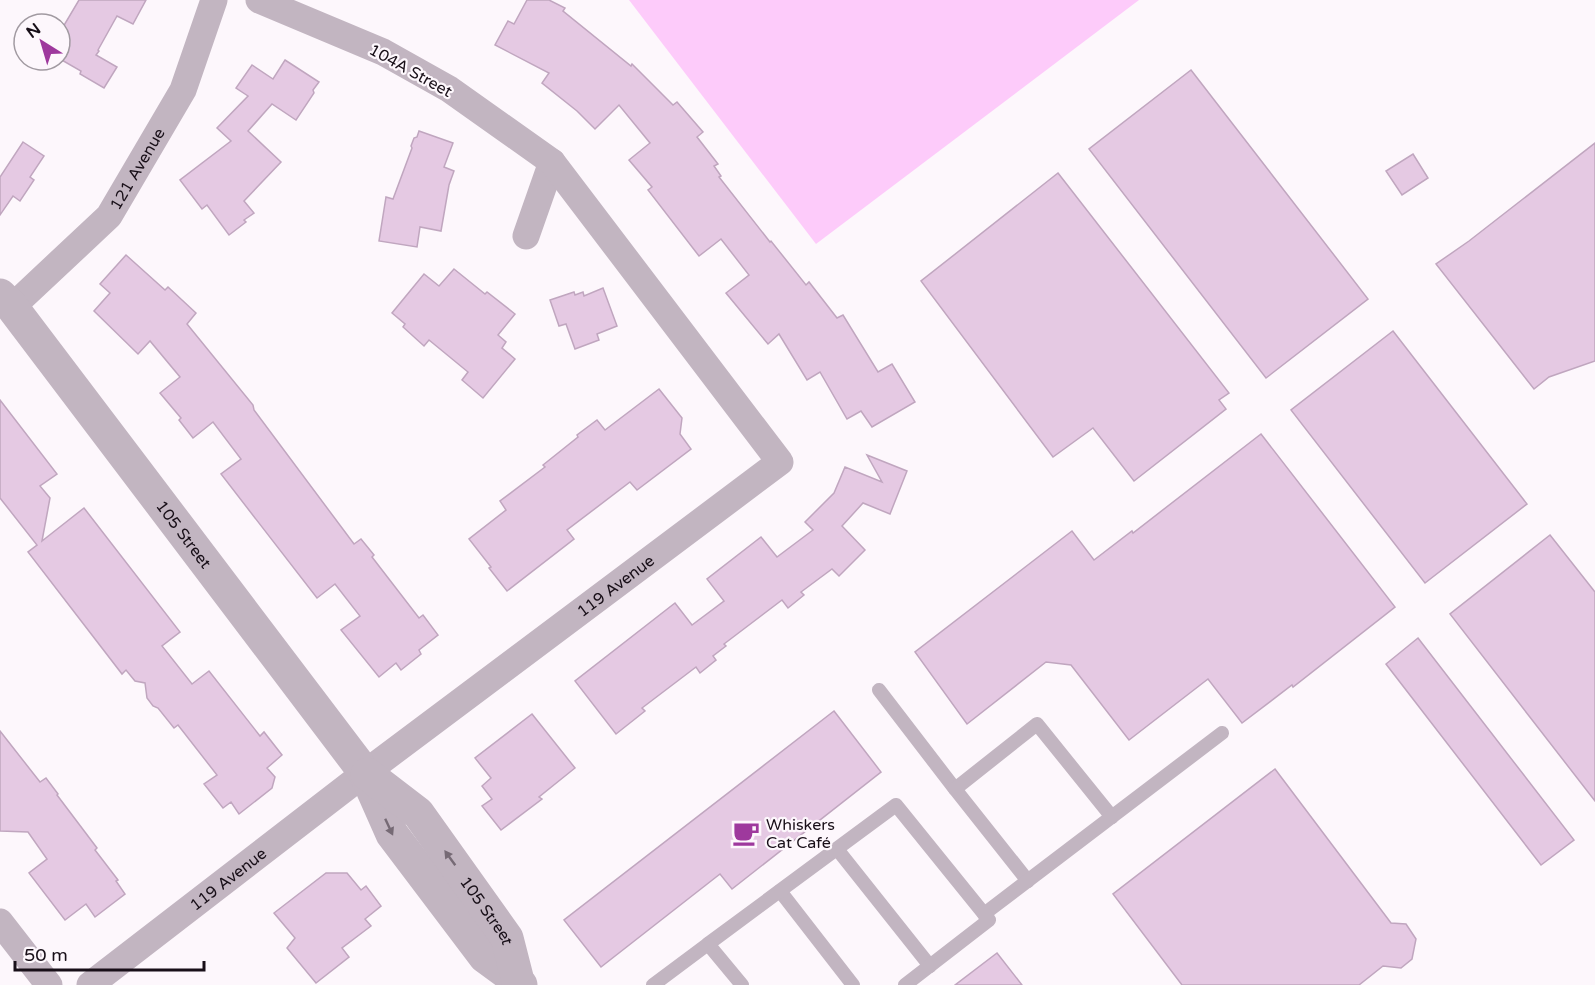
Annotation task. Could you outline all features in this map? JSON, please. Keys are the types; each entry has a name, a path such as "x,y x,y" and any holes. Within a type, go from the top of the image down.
{"street":[{"name":"121 Avenue","path":"6,301 109,216 183,90 214,0"},
{"name":"104A Street","path":"259,0 383,52 449,89 552,162"},
{"path":"526,236 552,162"},
{"name":"119 Avenue","path":"90,985 365,773 780,462 552,162"},
{"name":"105 Street","path":"6,301 365,773 418,813 507,938 520,983"},
{"path":"0,922 49,985"}],"lane":[{"path":"879,690 1028,881"},
{"path":"955,789 1037,724 1112,817"},
{"path":"984,914 1222,733"},
{"path":"653,985 896,805 989,920 905,985"},
{"path":"837,849 930,966"},
{"path":"780,891 853,985"},
{"path":"708,944 742,985"}],"shaded area":[{"path":"629,0 1139,0 816,244"}],"building":[{"path":"79,0 146,0 133,24 117,16 98,50 96,55 117,67 104,88 80,74 81,71 72,66 72,12"},
{"path":"527,0 549,0 565,8 563,11 631,66 632,64 673,105 677,102 703,132 697,137 718,164 714,166 721,176 719,177 770,242 806,285 809,282 837,318 843,315 878,372 892,364 915,402 872,427 861,411 847,419 820,372 807,380 779,334 768,344 726,293 749,275 721,239 699,256 648,190 652,187 629,160 650,143 619,105 595,129 542,83 549,73 495,45 508,21 514,24"},
{"path":"285,60 319,82 296,120 272,104 248,131 281,162 244,201 254,213 229,235 207,205 202,209 180,180 231,141 217,128 248,96 236,88 252,65 273,79"},
{"path":"1191,70 1368,299 1266,378 1089,149"},
{"path":"419,131 453,143 444,167 454,171 449,185 441,231 420,227 417,247 379,241 386,197 393,199 414,138 417,137"},
{"path":"23,142 44,156 30,177 34,180 20,201 13,196 0,215 0,177"},
{"path":"1595,143 1595,361 1549,377 1534,389 1436,264"},
{"path":"1413,154 1428,178 1402,195 1386,171"},
{"path":"1058,173 1229,393 1219,400 1226,409 1134,481 1093,428 1053,457 921,281"},
{"path":"126,255 165,290 168,287 196,313 187,324 253,405 254,410 354,544 361,539 419,618 423,615 438,635 419,650 421,654 401,670 396,663 379,677 341,630 360,616 335,584 317,598 221,474 241,459 213,422 193,438 179,420 181,418 160,393 180,377 150,341 138,354 94,311 110,293 100,284"},
{"path":"454,269 515,314 498,335 506,342 502,348 515,359 483,398 462,380 468,372 429,340 424,346 403,327 405,324 392,313 424,274 439,286"},
{"path":"603,288 617,326 597,334 599,340 575,349 566,324 559,326 550,300 574,292 575,295 583,292 584,296"},
{"path":"1393,331 1527,504 1425,583 1291,410"},
{"path":"659,389 682,418 680,434 691,449 637,490 630,482 567,530 574,539 507,591 469,539 506,510 500,501 545,467 543,465 578,437 577,435 597,420 605,430"},
{"path":"0,400 57,474 40,486 50,498 42,541 84,508 180,632 162,646 192,684 209,671 260,736 264,732 282,755 267,768 275,777 272,788 239,814 231,802 223,808 204,784 217,775 178,725 174,728 158,708 153,706 147,698 145,683 135,681 126,670 122,674 28,552 37,545 0,498"},
{"path":"1261,434 1395,607 1293,687 1292,685 1242,723 1208,679 1129,740 1071,665 1046,662 967,724 915,652 1072,531 1094,560 1132,531 1133,533"},
{"path":"867,455 907,471 890,514 863,503 842,526 865,550 839,576 832,569 801,592 804,595 788,608 782,600 724,644 726,646 713,656 716,660 700,673 696,667 642,708 645,711 616,734 575,681 675,603 692,625 724,601 707,579 761,537 777,557 813,530 805,522 834,493 845,467 882,482"},
{"path":"1550,535 1595,592 1595,801 1450,614"},
{"path":"1418,638 1574,840 1541,865 1386,664"},
{"path":"834,711 881,772 732,889 720,874 601,967 564,920"},
{"path":"532,714 575,768 539,797 542,799 501,830 482,806 492,799 482,786 491,778 475,758"},
{"path":"0,731 40,782 46,778 118,880 116,881 125,894 95,917 86,904 65,920 29,873 47,859 28,832 0,831"},
{"path":"1275,769 1391,923 1406,924 1416,939 1412,959 1401,968 1383,966 1359,985 1182,985 1113,894"},
{"path":"326,873 347,873 361,890 366,886 381,906 365,919 371,926 342,948 349,957 316,983 287,948 295,938 274,913"},
{"path":"997,953 1022,985 955,985"}],"place":[{"name":"Whiskers Cat Café","path":"746,833"}]}
